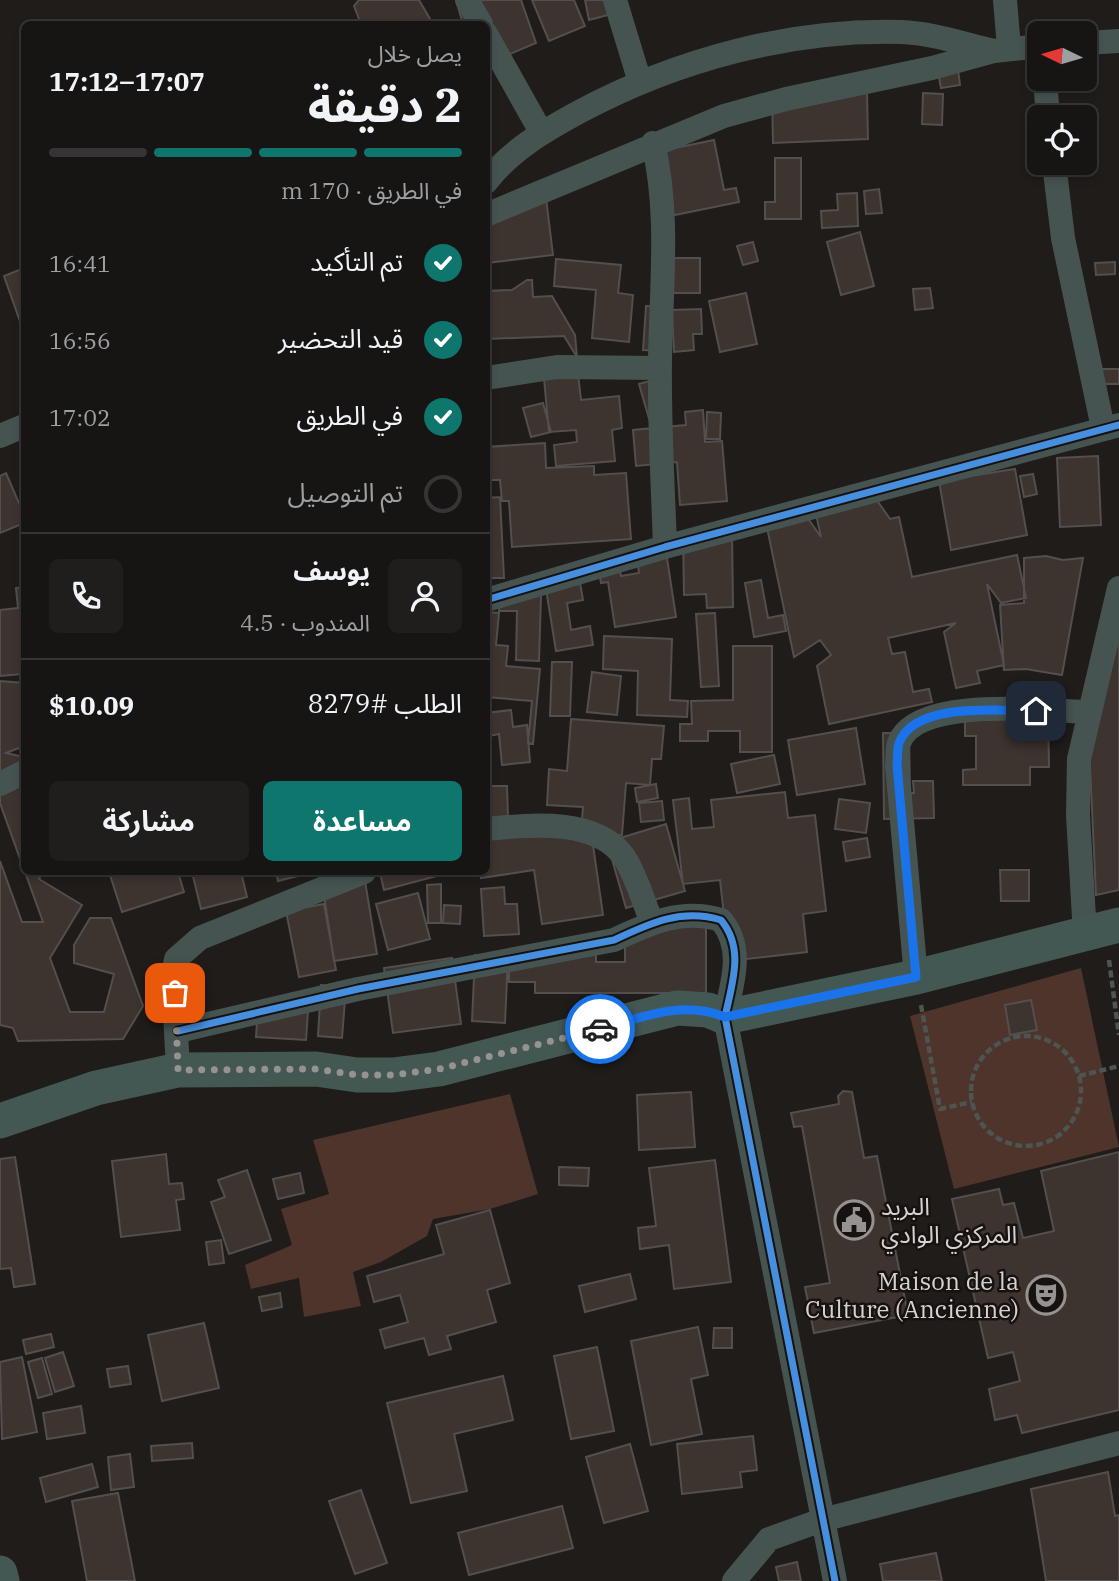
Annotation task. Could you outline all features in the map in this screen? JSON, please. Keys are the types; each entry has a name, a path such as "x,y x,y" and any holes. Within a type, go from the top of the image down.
{"main road":[{"path":"0,1121 96,1088 178,1070 316,1069 357,1075 393,1075 439,1069 677,1008 708,1010 725,1017 916,977 1103,930"},
{"path":"0,1573 2,1581"}],"street":[{"path":"467,0 479,21"},
{"path":"615,0 640,82"},
{"path":"1002,50 1004,0"},
{"path":"490,177 500,164 541,132 640,82 685,66 758,47 829,35 902,32 1002,50"},
{"path":"490,41 541,132"},
{"path":"1097,42 1119,41"},
{"path":"490,213 653,143 724,116 1002,50 1027,47"},
{"path":"653,143 663,205 660,368 664,547"},
{"path":"490,599 664,547 940,475 1111,426 1063,238 1055,175"},
{"path":"490,376 557,367 660,368"},
{"path":"0,436 21,427"},
{"path":"1103,930 1078,792 1079,759 1119,588"},
{"path":"916,977 897,765 899,743 910,729 927,718 958,710 1089,712"},
{"path":"0,784 21,774"},
{"path":"490,829 530,825 571,830 609,842 624,858 652,922"},
{"path":"178,1070 173,974 176,959 186,947 220,929 356,875"},
{"path":"178,1031 358,989 614,940 652,922 685,914 710,916 721,920 730,930 736,945 725,1017 835,1581"},
{"path":"734,1581 769,1539 822,1520 1119,1443"}],"path":[{"path":"1103,930 1119,1035"},
{"path":"916,977 940,1109 972,1102"},
{"path":"1023,1036 1041,1038 1058,1046 1071,1059 1079,1076 1081,1094 1077,1112 1068,1126 1054,1138 1038,1145 1020,1146 1003,1142 989,1132 978,1118 972,1102 971,1083 977,1065 988,1050 1004,1040 1023,1036"},
{"path":"1079,1076 1119,1066"}],"shaded area":[{"path":"1081,968 1119,1147 954,1189 910,1016"},
{"path":"510,1094 538,1194 490,1209 433,1219 427,1236 381,1262 353,1272 361,1306 304,1317 299,1278 251,1289 245,1265 292,1245 281,1209 329,1194 313,1140"}],"building":[{"path":"359,0 419,0 431,21 360,21 354,6"},
{"path":"456,0 521,0 536,43 490,62 490,21 462,21"},
{"path":"532,0 574,0 585,26 549,41"},
{"path":"585,0 605,0 608,15 589,20"},
{"path":"958,69 960,85 941,88 938,72"},
{"path":"867,92 868,139 773,143 772,95"},
{"path":"923,93 943,94 942,125 922,124"},
{"path":"714,140 724,190 736,188 739,202 660,218 646,154"},
{"path":"775,158 801,158 801,219 765,219 765,202 775,202"},
{"path":"879,189 882,213 866,214 864,191"},
{"path":"857,193 858,226 822,228 821,211 838,210 837,194"},
{"path":"546,198 553,255 490,263 490,204"},
{"path":"860,232 874,286 841,295 827,242"},
{"path":"753,242 758,261 743,265 737,246"},
{"path":"654,258 700,258 700,293 654,293"},
{"path":"556,259 621,265 618,293 633,295 629,342 592,338 596,290 554,286"},
{"path":"1115,262 1115,274 1096,275 1095,263"},
{"path":"21,269 21,324 4,276"},
{"path":"527,280 532,280 533,297 552,296 575,335 577,357 564,336 490,339 490,291 512,290"},
{"path":"930,288 933,308 915,310 913,289"},
{"path":"746,293 757,344 720,352 709,301"},
{"path":"646,306 664,307 661,351 643,350"},
{"path":"701,309 702,334 693,334 694,350 674,352 672,310"},
{"path":"577,365 581,400 619,396 622,428 612,430 615,461 556,466 554,445 577,442 576,430 549,432 543,368"},
{"path":"1090,369 1119,369 1119,384 1091,384"},
{"path":"653,380 650,422 639,384"},
{"path":"543,403 551,432 531,437 523,408"},
{"path":"703,410 705,442 722,441 727,501 680,505 677,462 636,466 633,430 686,425 685,412"},
{"path":"707,412 721,413 720,439 706,439"},
{"path":"545,443 546,468 594,466 594,475 626,473 631,539 512,547 509,501 502,501 500,480 490,480 490,447"},
{"path":"1098,456 1101,525 1060,527 1057,458"},
{"path":"1015,469 1027,535 951,550 939,481"},
{"path":"6,473 21,508 21,524 0,533 0,476"},
{"path":"1033,474 1037,494 1024,497 1020,476"},
{"path":"869,489 890,519 899,517 912,577 1017,555 1026,598 1001,603 987,584 1004,665 977,671 980,683 956,688 944,632 956,623 888,638 892,654 905,652 913,692 929,689 932,702 829,724 817,666 831,655 820,640 794,657 765,518 802,510 821,537 813,501"},
{"path":"500,497 504,578 490,578 490,498"},
{"path":"732,532 733,607 707,608 706,594 684,595 683,533"},
{"path":"665,545 676,617 615,627 608,582 601,583 598,564 618,561 621,576 639,573 636,550"},
{"path":"1046,556 1063,560 1083,558 1062,675 1026,669 1004,670 1000,605 1024,603 1024,558"},
{"path":"761,580 768,618 783,615 786,631 754,637 745,583"},
{"path":"580,583 583,600 567,603 571,630 590,626 593,645 556,651 546,589"},
{"path":"21,587 21,674 0,676 0,610 18,608 16,588"},
{"path":"500,594 541,595 539,661 516,660 517,611 499,611"},
{"path":"490,612 499,613 496,645 508,646 506,666 540,669 533,744 528,743 532,701 490,697"},
{"path":"715,613 719,686 701,687 696,614"},
{"path":"1119,616 1119,890 1096,895 1089,744"},
{"path":"604,636 672,639 670,700 688,701 687,717 637,715 638,671 603,669"},
{"path":"733,646 772,646 772,752 740,752 740,731 708,731 708,741 680,741 680,724 692,724 691,701 733,700"},
{"path":"552,662 572,662 570,716 550,716"},
{"path":"592,672 621,676 617,715 587,712"},
{"path":"0,681 21,683 21,747 6,753 21,756 21,862 0,803"},
{"path":"1048,703 1049,767 1030,767 1030,785 963,785 963,770 976,769 976,736 965,736 965,704"},
{"path":"511,710 513,727 527,725 530,762 502,765 499,734 490,736 490,713"},
{"path":"571,719 664,726 661,759 652,759 650,785 626,783 622,835 581,832 583,807 547,805 549,769 567,771"},
{"path":"856,728 865,784 797,795 788,740"},
{"path":"883,733 909,733 910,793 914,793 913,781 933,781 934,818 884,819"},
{"path":"774,755 780,784 737,793 731,764"},
{"path":"656,784 658,798 637,802 635,788"},
{"path":"490,786 507,786 508,818 490,819"},
{"path":"785,792 788,818 815,815 826,911 803,914 807,952 729,961 720,880 683,884 673,800 689,798 692,829 714,827 711,800"},
{"path":"839,799 870,803 866,833 835,829"},
{"path":"662,801 664,820 641,822 639,803"},
{"path":"590,824 603,915 542,924 534,870 481,878 480,875 490,875 490,838"},
{"path":"666,824 685,891 626,908 607,842"},
{"path":"867,838 870,857 846,861 843,842"},
{"path":"0,861 22,922 43,922 26,875 41,875 39,879 82,905 50,958 70,1012 104,1012 114,974 74,963 74,945 90,918 111,918 143,1006 123,1039 18,1041 13,1028 0,1025"},
{"path":"1000,870 1029,870 1029,901 1001,901"},
{"path":"110,875 179,875 184,892 122,912"},
{"path":"193,875 242,875 247,897 201,909"},
{"path":"277,875 302,875 278,881"},
{"path":"364,875 377,954 334,961 322,882"},
{"path":"380,875 440,875 384,890"},
{"path":"441,884 441,923 428,923 427,885"},
{"path":"504,887 505,904 517,904 519,934 484,936 481,889"},
{"path":"418,893 430,939 388,950 376,904"},
{"path":"324,904 336,970 299,977 286,911"},
{"path":"444,905 461,906 460,924 443,923"},
{"path":"706,911 706,993 535,993 535,982 509,982 509,955 596,938 596,962 625,962 625,924"},
{"path":"475,955 508,957 505,1023 472,1021"},
{"path":"452,958 461,1024 393,1033 384,968"},
{"path":"321,985 346,987 342,1038 318,1036"},
{"path":"1031,1000 1037,1030 1010,1035 1005,1005"},
{"path":"258,1007 308,1011 306,1040 256,1037"},
{"name":"البريد المركزي الوادي","path":"843,1091 852,1092 864,1158 877,1156 908,1315 814,1333 805,1287 830,1283 802,1126 794,1127 791,1113 839,1104 838,1096"},
{"path":"691,1092 695,1147 639,1150 637,1095"},
{"name":"Maison de la Culture (Ancienne)","path":"1119,1152 1119,1410 1022,1433 1017,1415 995,1420 989,1389 1020,1381 1013,1352 988,1358 952,1199 999,1189 1003,1205 1014,1203 1023,1238 1054,1231 1041,1171"},
{"path":"166,1154 169,1184 182,1183 184,1199 176,1200 180,1230 121,1237 112,1161"},
{"path":"15,1157 35,1284 14,1287 11,1268 0,1269 0,1159"},
{"path":"715,1160 731,1282 674,1289 669,1245 640,1249 638,1228 656,1226 649,1168"},
{"path":"559,1167 589,1168 588,1186 559,1185"},
{"path":"247,1170 271,1240 229,1254 211,1202 225,1197 218,1180"},
{"path":"300,1173 304,1193 278,1199 273,1179"},
{"path":"490,1210 510,1283 487,1290 496,1322 447,1336 451,1349 429,1355 424,1338 385,1348 380,1330 408,1322 400,1295 374,1302 367,1276 444,1254 436,1225"},
{"path":"221,1240 224,1263 209,1265 206,1242"},
{"path":"630,1274 636,1299 585,1312 579,1286"},
{"path":"280,1293 282,1307 262,1311 259,1297"},
{"path":"204,1323 219,1388 162,1401 148,1335"},
{"path":"698,1327 708,1375 691,1379 702,1434 651,1445 631,1341"},
{"path":"714,1328 732,1328 732,1348 713,1348"},
{"path":"51,1334 54,1347 26,1354 23,1340"},
{"path":"597,1347 614,1431 571,1439 554,1356"},
{"path":"63,1352 74,1386 55,1392 45,1358"},
{"path":"22,1357 37,1432 2,1439 0,1362"},
{"path":"42,1358 52,1394 38,1398 28,1362"},
{"path":"128,1366 131,1384 110,1387 107,1369"},
{"path":"503,1376 513,1420 454,1434 467,1491 411,1503 387,1403"},
{"path":"81,1406 85,1433 47,1439 43,1413"},
{"path":"753,1436 757,1470 740,1472 742,1487 682,1494 677,1444"},
{"path":"192,1443 193,1458 152,1461 151,1446"},
{"path":"630,1444 648,1511 604,1523 586,1457"},
{"path":"130,1454 134,1487 111,1490 108,1457"},
{"path":"92,1464 98,1487 46,1502 40,1478"},
{"path":"1108,1472 1115,1516 1119,1515 1119,1581 1046,1581 1031,1489"},
{"path":"361,1490 387,1563 355,1574 329,1501"},
{"path":"118,1493 135,1581 87,1581 72,1501"},
{"path":"562,1506 573,1548 469,1575 458,1533"},
{"path":"936,1553 942,1581 883,1581 880,1564"},
{"path":"797,1562 801,1581 779,1581 776,1567"}],"cycle path":[{"path":"490,599 665,547 1119,425"},
{"path":"178,1031 358,989 614,940 666,919 693,916 721,920 733,943 735,954 725,1017 835,1581"}],"way so far":[{"path":"175,993 178,1070 222,1067 316,1069 357,1075 393,1075 439,1069 600,1029"}],"place":[{"name":"البريد المركزي الوادي","path":"854,1220"},
{"name":"Maison de la Culture (Ancienne)","path":"1046,1295"}],"route":[{"path":"600,1029 677,1008 708,1010 725,1017 916,977 897,765 899,743 910,729 927,718 958,710 1036,711"}]}
